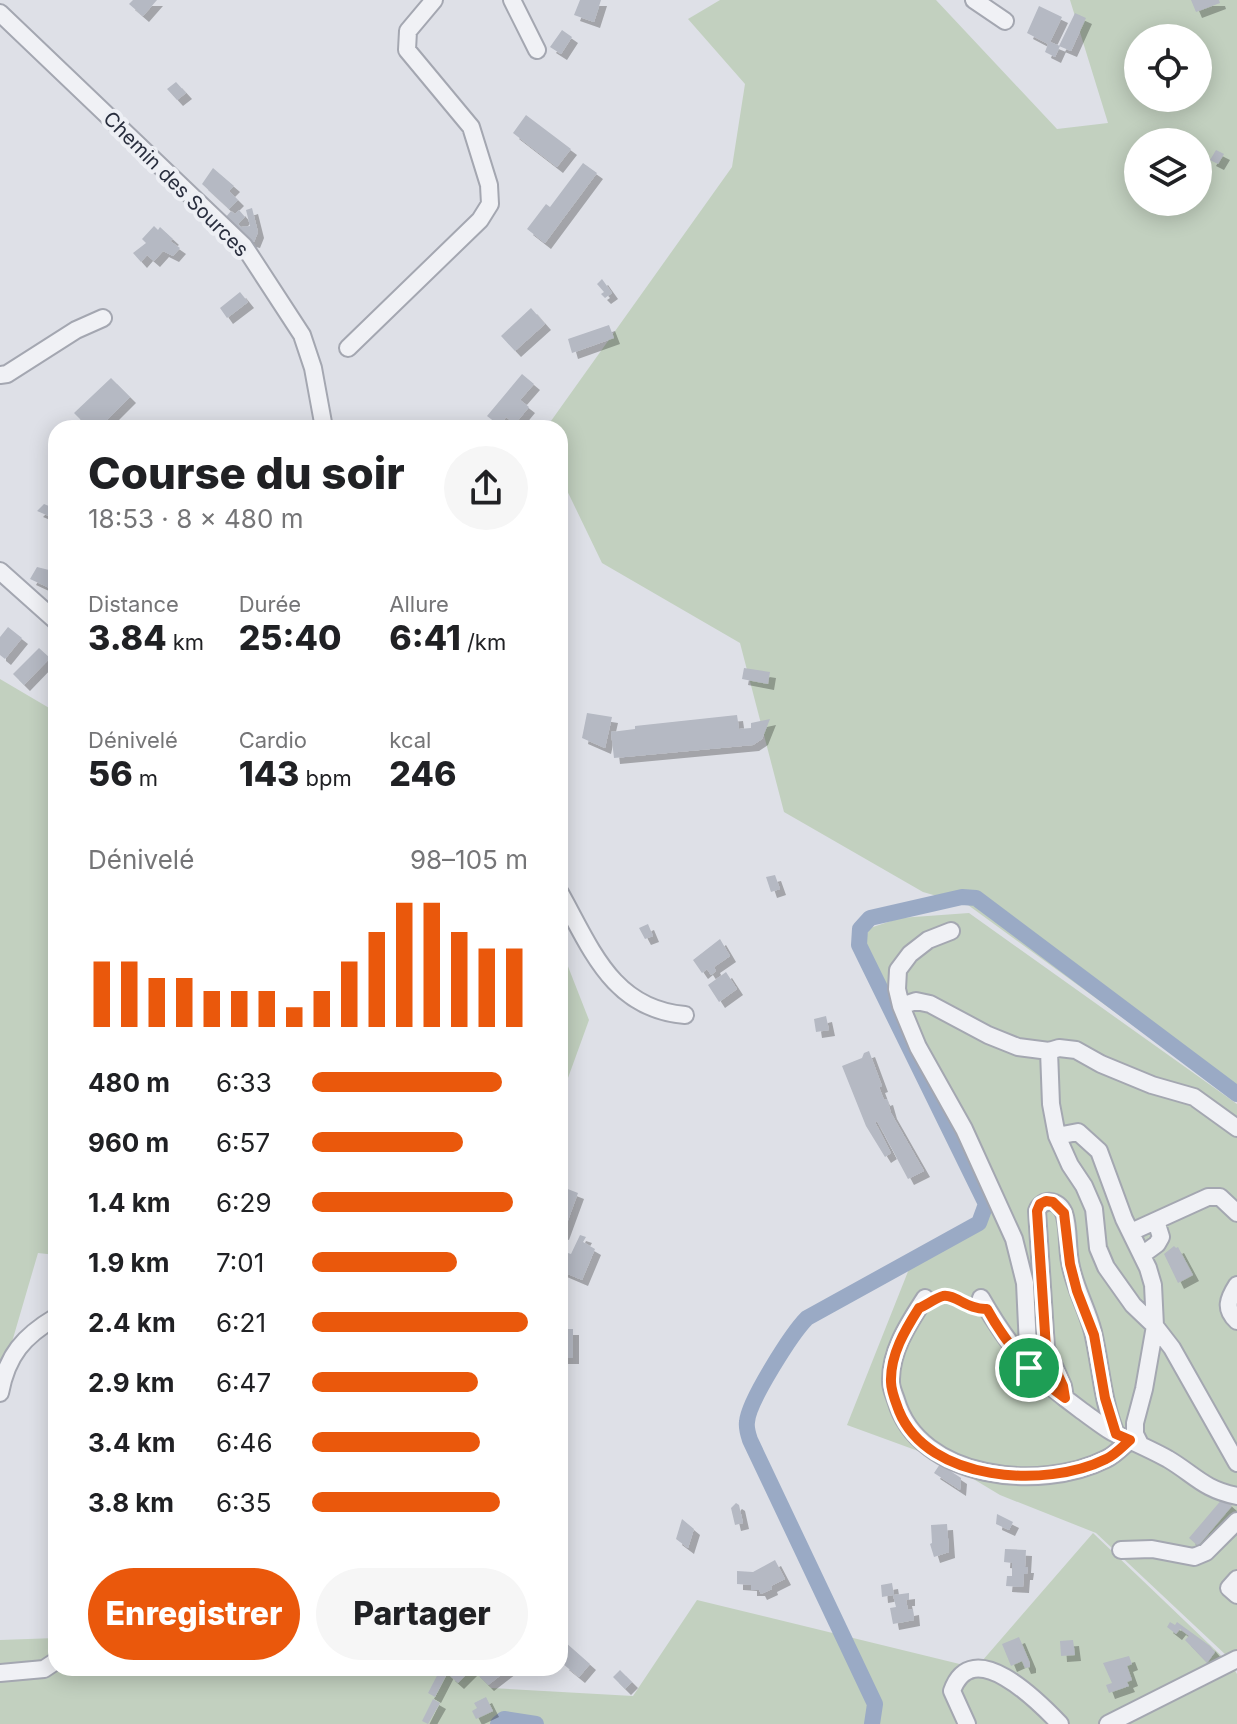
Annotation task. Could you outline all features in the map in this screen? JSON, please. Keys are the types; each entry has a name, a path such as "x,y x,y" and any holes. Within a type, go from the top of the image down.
{"street":[{"path":"348,348 480,220 490,204 489,185 471,127 407,50 408,31 434,0"},
{"path":"512,0 537,50"},
{"path":"974,0 1005,21"},
{"name":"Chemin des Sources","path":"0,13 244,246 302,335 313,368 323,420"},
{"path":"0,375 7,374 76,330 103,318"},
{"path":"0,571 48,614"},
{"path":"568,907 608,976 633,998 667,1013 685,1015"},
{"path":"951,931 928,940 910,954 898,970 897,989 918,1047 964,1129 1014,1239 1025,1283 1029,1368"},
{"path":"901,1006 916,1001 930,1004 995,1039 1018,1047 1076,1050 1152,1085 1194,1097 1237,1128"},
{"path":"1049,1051 1051,1104 1057,1136 1094,1209 1098,1248 1106,1267 1133,1305 1155,1326 1193,1382 1233,1444 1237,1463"},
{"path":"922,1303 903,1332 891,1383 905,1424 928,1449 981,1471 1027,1476 1072,1470 1107,1459 1135,1434 1155,1326 1153,1285 1099,1151 1078,1132 1057,1136"},
{"path":"1131,1232 1208,1197 1217,1196 1237,1213"},
{"path":"1065,1398 1046,1348 1037,1211 1040,1204 1046,1201 1053,1202 1064,1213 1070,1264 1094,1335 1105,1398 1128,1439"},
{"path":"1142,1255 1161,1237 1156,1221"},
{"path":"1237,1285 1227,1306 1237,1321"},
{"path":"984,1304 1009,1345 1029,1368 1065,1398 1128,1439 1172,1462 1203,1485 1237,1496"},
{"path":"0,1393 4,1370 30,1332 48,1322"},
{"path":"1121,1550 1152,1549 1194,1557 1206,1552 1237,1521"},
{"path":"1237,1579 1229,1588 1237,1595"},
{"path":"1108,1724 1237,1659"},
{"path":"0,1673 48,1666"},
{"path":"967,1724 952,1691 961,1673 971,1668 982,1668 998,1672 1045,1708 1060,1724"}],"path":[{"path":"922,1303 930,1305 939,1296 953,1296 975,1310 984,1304"}],"green space":[{"path":"720,0 936,0 1057,129 1108,123 1070,0 1237,0 1237,1101 968,905 923,892 784,812 740,643 602,563 568,493 568,420 552,420 732,167 745,84 688,19"},
{"path":"0,679 48,707 48,1254 38,1253 0,1383"},
{"path":"969,913 1237,1104 1237,1650 1227,1656 1096,1533 1000,1495 940,1459 847,1425 909,1269 981,1226 987,1219 992,1202 873,968 863,942 870,928 900,918"},
{"path":"568,966 589,1020 568,1078"},
{"path":"1093,1533 1232,1666 1237,1674 1237,1724 0,1724 0,1640 48,1638 48,1676 482,1676 491,1688 633,1696 697,1600 976,1668"}],"building":[{"path":"133,0 157,0 143,16 129,4"},
{"path":"580,0 601,0 594,22 574,15"},
{"path":"1191,0 1219,0 1220,3 1196,12"},
{"path":"1039,6 1062,17 1050,42 1060,46 1055,57 1045,52 1048,44 1027,33"},
{"path":"1075,13 1086,18 1071,51 1059,46"},
{"path":"562,30 572,37 561,54 550,47"},
{"path":"176,82 186,93 177,100 167,89"},
{"path":"526,115 571,149 557,167 513,133"},
{"path":"1216,150 1224,154 1218,164 1212,161"},
{"path":"583,163 597,173 545,243 527,229 546,204 550,207"},
{"path":"213,168 234,186 229,191 238,200 229,209 202,184"},
{"path":"252,208 258,232 254,242 225,218 231,211 235,214 239,210 245,217 238,224 241,227 250,226 246,210"},
{"path":"154,226 158,230 160,227 173,239 170,241 180,248 173,256 163,251 154,261 147,255 141,262 133,253 146,243 142,239"},
{"path":"602,279 612,293 605,298 597,284"},
{"path":"240,292 248,302 227,318 220,308"},
{"path":"531,308 545,324 515,351 501,336"},
{"path":"609,325 614,338 572,353 568,339"},
{"path":"522,374 534,384 520,400 529,407 518,420 506,417 504,420 492,420 487,416"},
{"path":"111,378 130,397 107,420 81,420 74,413"},
{"path":"44,504 48,506 48,516 37,511"},
{"path":"37,567 48,570 48,587 30,579"},
{"path":"8,627 22,638 5,659 0,655 0,637"},
{"path":"39,648 48,656 48,660 24,685 13,674"},
{"path":"744,668 770,672 768,684 742,679"},
{"path":"587,713 612,717 605,748 582,738"},
{"path":"737,715 739,729 751,728 751,723 770,719 762,739 753,745 614,758 611,732 635,729 635,726"},
{"path":"775,875 780,889 771,892 766,877"},
{"path":"648,924 653,936 645,939 639,928"},
{"path":"720,939 730,956 714,967 716,971 711,975 707,969 702,973 693,960"},
{"path":"726,972 737,989 719,1002 708,985"},
{"path":"826,1016 829,1030 816,1032 814,1019"},
{"path":"869,1051 884,1100 887,1099 891,1113 924,1171 908,1179 877,1121 891,1153 885,1157 866,1126 842,1066 862,1058"},
{"path":"568,1189 578,1193 568,1220"},
{"path":"580,1235 586,1237 583,1242 595,1249 582,1280 568,1274 568,1253 571,1254"},
{"path":"1174,1246 1178,1247 1193,1275 1178,1283 1164,1254"},
{"path":"568,1329 573,1329 573,1358 568,1358"},
{"path":"940,1464 961,1478 960,1490 934,1473"},
{"path":"1223,1498 1232,1506 1198,1546 1189,1538"},
{"path":"736,1503 743,1523 735,1525 731,1508"},
{"path":"997,1514 1013,1522 1009,1530 996,1524"},
{"path":"682,1519 694,1529 688,1548 676,1539"},
{"path":"947,1524 949,1552 934,1557 930,1544 931,1525"},
{"path":"1005,1549 1026,1550 1025,1567 1028,1567 1023,1587 1006,1586 1007,1576 1012,1576 1012,1563 1004,1562"},
{"path":"775,1560 785,1579 771,1586 772,1589 761,1594 759,1590 751,1590 751,1585 737,1584 737,1571 753,1572"},
{"path":"892,1583 894,1595 909,1593 909,1600 906,1600 908,1610 913,1609 914,1620 893,1624 890,1608 896,1607 893,1595 882,1597 881,1585"},
{"path":"1170,1622 1175,1625 1177,1622 1210,1646 1215,1652 1207,1663 1185,1640 1189,1636 1180,1629 1176,1634 1167,1627"},
{"path":"1019,1637 1030,1667 1025,1668 1022,1661 1011,1666 1002,1644"},
{"path":"1073,1640 1075,1655 1061,1656 1060,1641"},
{"path":"568,1645 590,1664 579,1677 568,1668"},
{"path":"1129,1656 1132,1664 1127,1666 1132,1680 1127,1682 1129,1686 1109,1693 1106,1685 1112,1683 1103,1663"},
{"path":"620,1670 632,1682 625,1689 613,1677"},
{"path":"437,1676 446,1676 435,1697 428,1693"},
{"path":"450,1676 465,1676 458,1683"},
{"path":"479,1676 500,1676 488,1685"},
{"path":"486,1697 493,1711 476,1719 472,1711 477,1708 474,1703"},
{"path":"433,1699 440,1703 428,1724 422,1721"}],"waterway":[{"path":"872,1724 875,1704 750,1440 747,1429 749,1412 772,1368 807,1318 979,1223 986,1204 859,945 860,929 870,918 962,897 976,898 1237,1094"},
{"path":"498,1724 504,1719 536,1724"}],"route":[{"path":"1046,1201 1053,1202 1064,1213 1070,1264 1094,1335 1109,1414 1116,1434 1130,1440 1107,1459 1072,1470 1027,1476 981,1471 928,1449 905,1424 891,1383 903,1332 919,1308 930,1305 939,1296 953,1296 975,1310 987,1309 1009,1345 1029,1368 1065,1398 1063,1386 1049,1359 1044,1331 1037,1211 1040,1204 1046,1201"}]}
